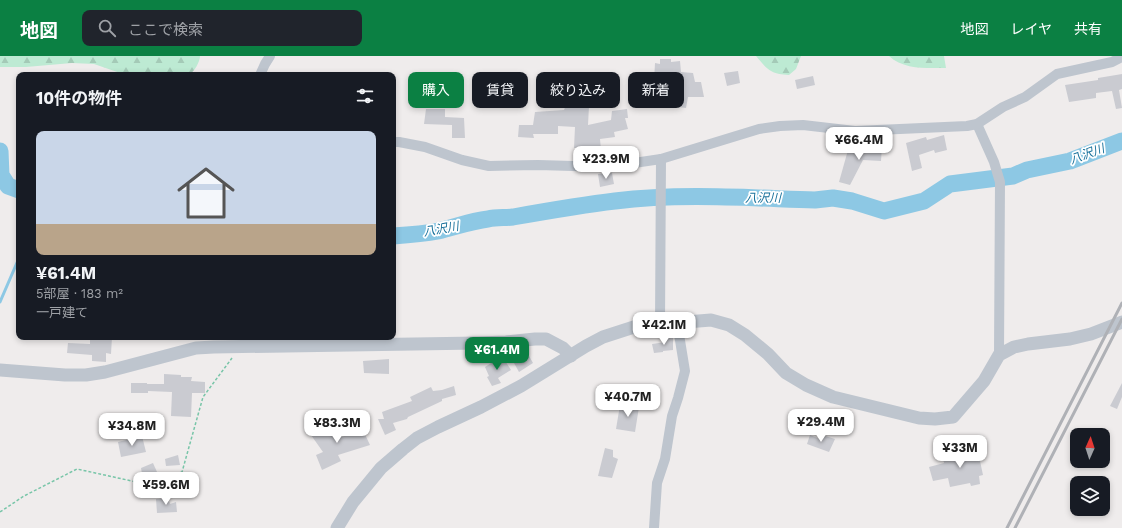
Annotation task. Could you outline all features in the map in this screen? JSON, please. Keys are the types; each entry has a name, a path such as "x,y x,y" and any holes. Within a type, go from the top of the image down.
{"street":[{"path":"261,72 270,56"},
{"path":"396,142 425,147 462,160 489,166 538,165 607,167 661,159 759,129 780,126 803,125 855,131 967,126 977,124 1003,107 1025,97 1057,74 1112,62 1122,57"},
{"path":"337,528 353,502 381,468 418,438 521,386 586,346 616,332 637,326 711,320 729,325 768,354 786,373 806,385 832,397 919,418 935,419 953,417 984,381 999,355 1000,182 994,162 977,124"},
{"path":"660,324 661,159"},
{"path":"654,528 657,483 666,459 672,416 685,371 677,322"},
{"path":"999,355 1014,348 1028,344 1070,339 1091,334 1122,322"},
{"path":"0,370 65,375 86,375 105,372 196,348 237,346 262,341 470,343 546,339 563,348 571,356"}],"path":[{"path":"0,512 24,496 76,470 141,483 182,472 203,397 231,360 237,346"}],"green space":[{"path":"0,56 200,56 193,72 117,72 94,64 72,63 26,67 0,67"},
{"path":"756,56 801,56 796,69 789,75 773,72"},
{"path":"889,56 944,56 946,68 909,66 895,61"}],"building":[{"path":"660,59 671,59 671,62 680,61 681,72 655,72 655,63 660,64"},
{"path":"738,71 740,83 727,86 724,73"},
{"path":"684,72 693,73 695,82 701,82 704,97 688,97 686,108 684,108"},
{"path":"1122,74 1122,89 1119,90 1122,108 1116,109 1112,91 1096,93 1096,98 1069,102 1065,85 1098,80 1098,78"},
{"path":"813,76 815,85 797,89 795,80"},
{"path":"565,108 589,108 588,125 611,120 612,111 627,109 628,118 625,118 628,129 614,132 615,137 600,139 601,150 592,151 592,147 574,148 575,127 558,126 558,134 533,134 534,138 518,137 519,125 533,125 535,112 564,110"},
{"path":"426,109 445,109 445,117 464,118 465,138 452,138 452,125 424,124"},
{"path":"944,135 947,150 935,153 934,150 919,155 922,168 912,171 906,143 926,137 927,140"},
{"path":"856,145 882,146 881,161 863,160 850,185 839,182 848,150 855,152"},
{"path":"612,173 614,184 600,187 598,174"},
{"path":"673,337 673,350 654,353 652,344 666,342 666,338"},
{"path":"90,340 112,340 111,354 106,353 106,362 92,361 92,355 67,353 68,343 90,344"},
{"path":"528,354 533,363 519,372 514,363"},
{"path":"502,356 511,370 498,378 501,383 492,386 487,377 489,376 485,367"},
{"path":"389,359 389,374 364,373 363,361"},
{"path":"164,374 192,377 191,381 205,382 205,393 192,393 191,417 171,416 172,392 148,391 148,393 131,393 131,383 164,384"},
{"path":"1122,383 1122,397 1117,409 1110,406"},
{"path":"454,386 456,395 442,399 442,401 408,417 407,419 393,423 396,430 385,435 378,419 384,419 382,412 412,401 410,397 431,387 433,391"},
{"path":"620,405 639,407 635,432 616,429"},
{"path":"333,423 342,437 362,428 370,445 338,455 341,461 322,470 316,455 323,452 311,435"},
{"path":"810,435 820,439 822,435 835,439 829,452 807,444"},
{"path":"142,436 146,452 121,457 118,442"},
{"path":"977,447 983,475 979,476 980,484 971,486 970,483 950,487 948,478 933,481 929,467 944,463 943,459 959,455 958,452"},
{"path":"605,448 613,450 613,457 618,459 612,478 598,476"},
{"path":"178,455 180,465 166,466 165,459"},
{"path":"153,463 157,472 142,474 141,468"},
{"path":"168,498 170,504 176,502 177,512 157,513 156,499"}],"waterway":[{"name":"八沢川","path":"396,236 432,232 491,218 513,217 615,201 665,197 815,200 833,198 852,201 884,211 924,201 950,184 1013,176 1027,170 1070,161 1122,141"},
{"name":"八沢川","path":"0,151 1,175 8,186 16,189"},
{"path":"0,302 16,265"}],"railway":[{"path":"1007,528 1122,303"},
{"path":"1015,528 1122,319"}]}
